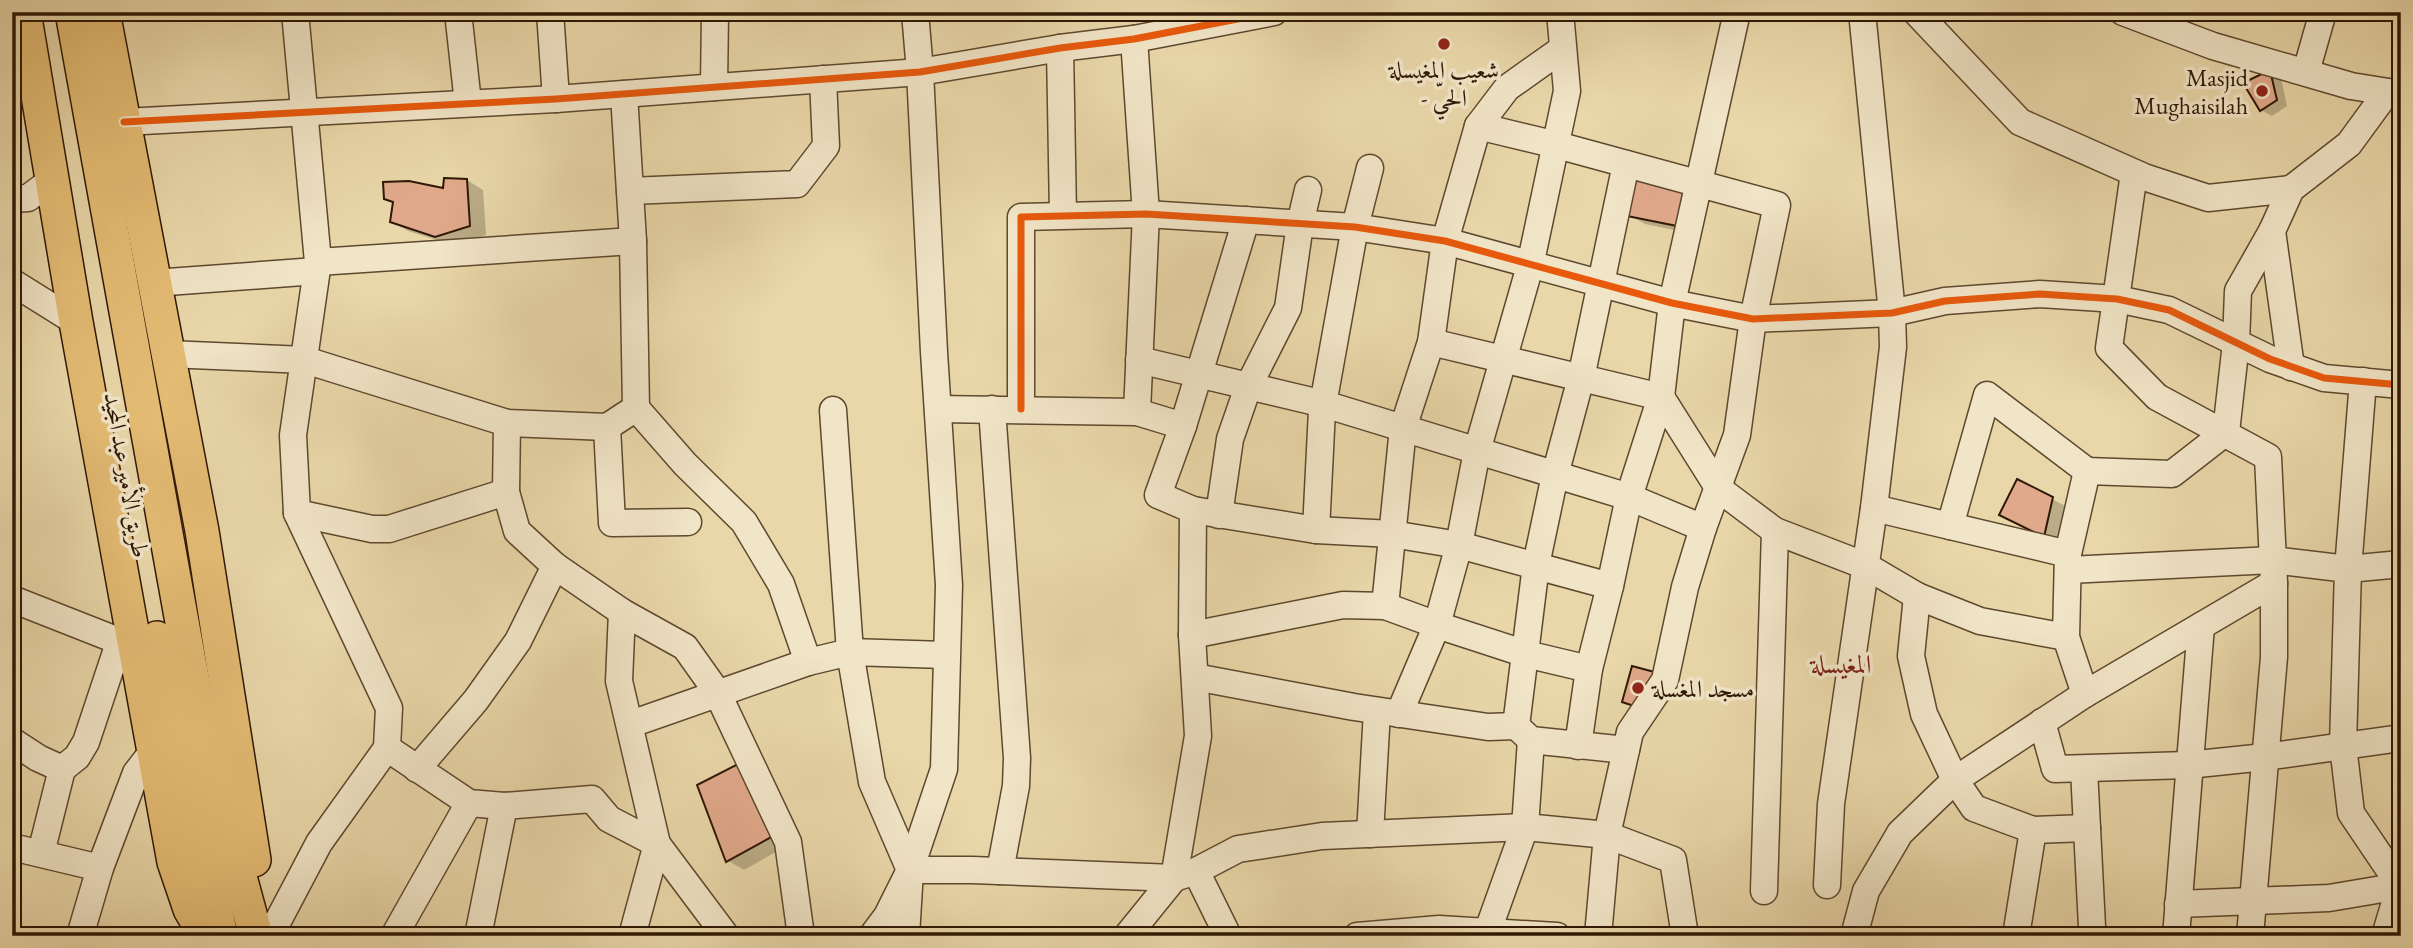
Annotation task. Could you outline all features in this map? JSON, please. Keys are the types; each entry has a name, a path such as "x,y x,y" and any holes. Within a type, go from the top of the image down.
{"main road":[{"path":"24,12 128,645 153,751 174,862 190,909 206,936"},
{"name":"طريق الأمير عبد المجيد","path":"44,12 176,664 221,936"},
{"path":"72,12 176,664"},
{"path":"103,12 202,531 253,852 258,936"},
{"name":"طريق الأمير عبد المجيد","path":"176,664 204,744 258,936"}],"street":[{"path":"270,936 319,843 387,748 388,708 297,513 293,435 317,266 295,12"},
{"path":"458,12 468,103"},
{"path":"550,12 555,99"},
{"path":"714,87 715,12"},
{"path":"872,936 887,915 910,870 944,769 948,585 915,12"},
{"path":"124,122 555,99 920,72 1135,38 1273,12"},
{"path":"1370,834 1388,712 1437,625 1458,545 1477,451 1530,266 1567,91 1560,12"},
{"path":"1578,746 1589,670 1611,586 1629,498 1661,397 1672,303 1737,12"},
{"path":"1827,884 1831,804 1874,508 1893,347 1892,313 1862,12"},
{"path":"1916,12 2020,122 2134,173 2208,198 2291,189"},
{"path":"2123,12 2213,46 2351,86 2394,93"},
{"path":"2306,72 2323,12"},
{"path":"1135,38 1146,214 1137,412"},
{"path":"1060,48 1063,215"},
{"path":"1385,606 1403,428 1430,342 1445,241 1478,126 1507,88 1562,49"},
{"path":"630,191 797,184 826,146 823,79"},
{"path":"1950,526 1987,396 2087,471 2172,474 2225,432 2236,343 2238,291 2272,231 2291,189 2349,144 2394,93"},
{"path":"624,94 633,241 636,408 685,464 744,522 781,584 808,662"},
{"path":"1478,126 1777,205 1753,319 1737,435 1685,587 1665,680 1630,732 1607,835 1598,936"},
{"path":"1486,934 1525,827 1523,733 1526,654 1536,565 1555,475 1581,378 1626,164"},
{"path":"1316,530 1324,404 1355,227 1370,168"},
{"path":"2134,173 2109,348 2157,397 2268,457 2274,571 2274,657 2250,936"},
{"path":"12,199 28,198 52,180"},
{"path":"1228,936 1185,874 1198,736 1192,635 1206,512 1248,387 1288,308 1300,224 1308,190"},
{"path":"1021,409 1021,216 1063,215 1146,214 1355,227 1445,241 1672,303 1753,319 1892,313 1945,301 2040,294 2117,299 2169,310 2236,343 2324,378 2401,385"},
{"path":"1246,220 1200,373 1158,495 1206,512 1316,530 1392,534 1458,545 1611,586"},
{"path":"2272,231 2291,366"},
{"path":"154,283 317,266 633,241"},
{"path":"12,282 76,322"},
{"path":"1430,342 1661,397 1719,489 1775,531 1866,566 1917,596 1980,621 2066,637"},
{"path":"168,354 305,360 507,423 607,427 636,408"},
{"path":"1139,360 1324,404 1629,498 1703,528"},
{"path":"2363,381 2348,569 2343,746 2351,813 2400,885"},
{"path":"937,409 1137,412 1183,426"},
{"path":"992,409 1017,758 1016,786 1000,871"},
{"path":"832,410 850,652 872,782 910,870 906,936"},
{"path":"507,423 506,492 517,531 555,566 622,612 685,647 717,692 788,842 801,936"},
{"path":"607,427 612,523 688,522"},
{"path":"2085,694 2066,637 2068,562 2087,471"},
{"path":"297,513 372,529 390,529 506,492"},
{"path":"1874,508 1950,526 2068,562 2274,571 2401,565"},
{"path":"1764,891 1775,531"},
{"path":"418,769 476,700 518,641 555,566"},
{"path":"1854,936 1866,891 1900,832 1955,780 2085,694 2201,626 2274,571"},
{"path":"1917,596 1910,656 1924,714 1955,780 1974,808 2033,830 2087,828"},
{"path":"14,603 128,645 86,742 77,757 62,769 41,853"},
{"path":"1192,635 1343,605 1385,606 1526,654 1589,670"},
{"path":"622,612 620,681 657,844 726,936"},
{"path":"2176,936 2201,626"},
{"path":"631,724 808,662 850,652 945,655"},
{"path":"1195,677 1523,733 1578,746 1626,750"},
{"path":"2042,722 2055,769 2188,765 2401,738"},
{"path":"12,741 38,758 62,769"},
{"path":"387,748 469,803 504,806 592,799 609,819 657,844"},
{"path":"80,936 100,867 136,773 153,751"},
{"path":"2084,769 2094,936"},
{"path":"394,936 469,803"},
{"path":"478,936 504,806"},
{"path":"1127,936 1185,874 1238,849 1322,836 1525,827 1607,835 1673,860 1685,936"},
{"path":"2016,936 2033,830"},
{"path":"632,936 657,844"},
{"path":"12,847 100,867"},
{"path":"910,870 1185,874"},
{"path":"2178,904 2329,898 2400,885"},
{"path":"2385,936 2400,885"},
{"path":"1367,935 1439,929 1486,934 1556,936"}],"building":[{"name":"Masjid Mughaisilah","path":"2270,70 2277,100 2260,111 2243,83"},
{"path":"1632,176 1689,188 1682,227 1627,216"},
{"path":"444,178 467,179 470,226 435,237 390,222 393,202 384,199 383,182 409,181 443,188"},
{"path":"2017,479 2053,497 2044,537 1999,515"},
{"name":"مسجد المغسلة","path":"1632,666 1658,673 1640,708 1622,702"},
{"path":"738,764 775,835 726,862 697,785"}],"cycle path":[{"path":"124,122 556,99 920,72 1060,48 1134,39 1274,12"},
{"path":"1021,409 1021,217 1146,214 1355,227 1445,241 1672,303 1753,319 1892,313 1945,301 2040,294 2117,299 2169,310 2270,359 2324,378 2401,385"}],"place":[{"name":"شعيب المغيسلة - الحيّ","path":"1444,44"},
{"name":"Masjid Mughaisilah","path":"2262,91"},
{"name":"مسجد المغسلة","path":"1638,688"}],"district":[{"name":"المغيسلة","path":"1841,664"}]}
